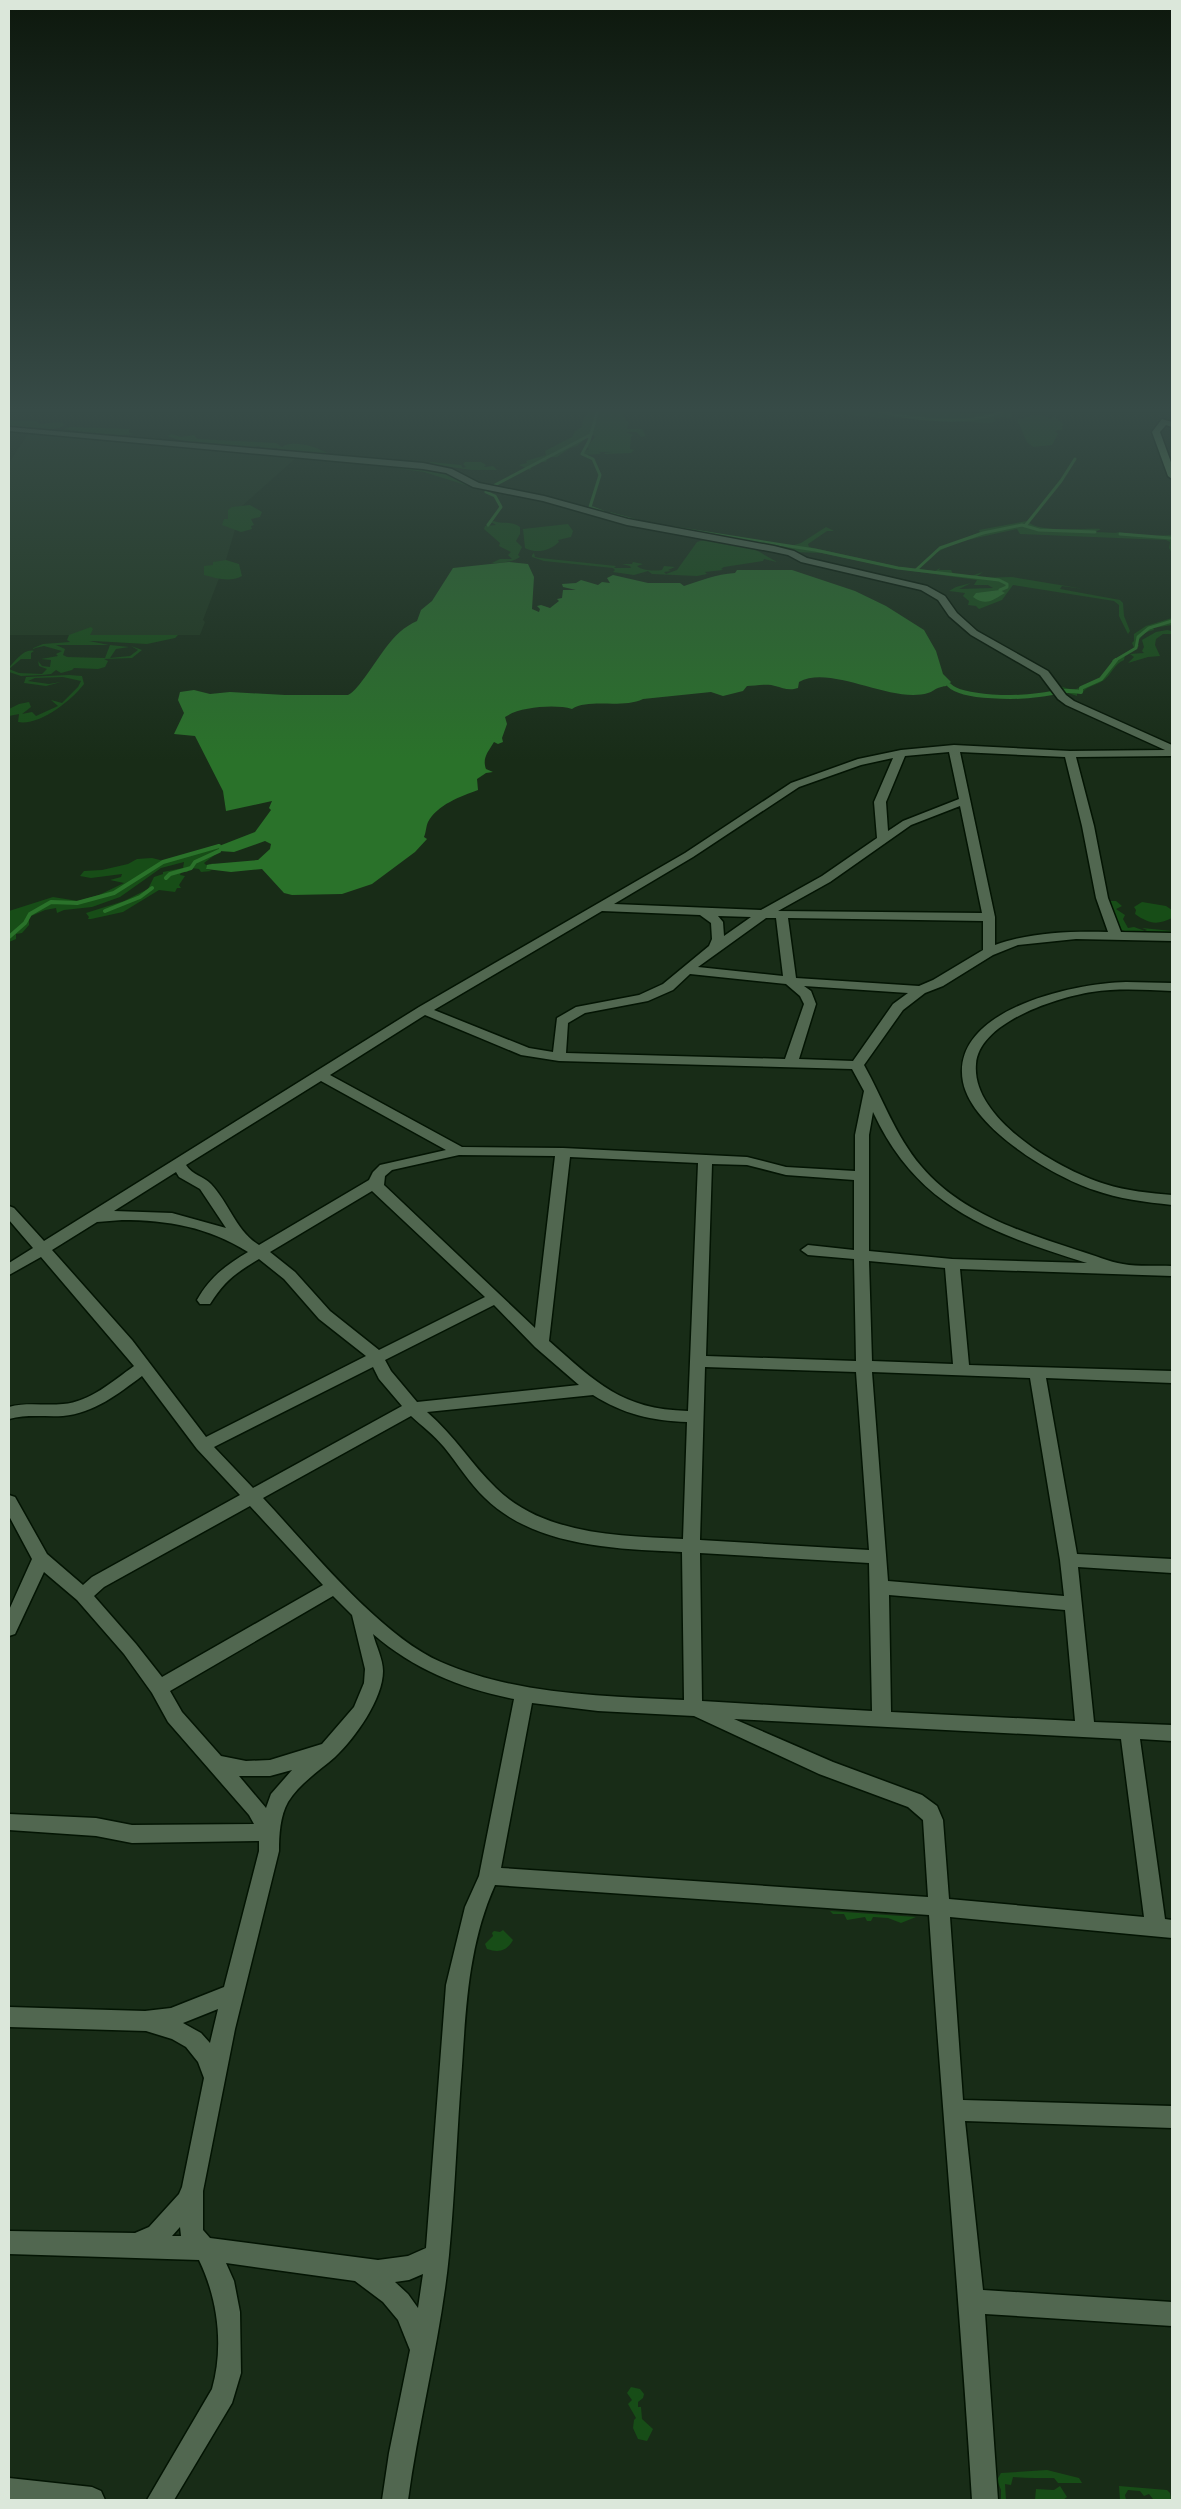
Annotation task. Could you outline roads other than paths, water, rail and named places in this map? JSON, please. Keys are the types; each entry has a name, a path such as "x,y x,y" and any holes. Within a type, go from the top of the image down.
{"street":[{"path":"649,526 774,549 804,560 924,588 940,598 951,609 952,614 974,633 1044,673 1062,697 1070,703 1172,751"},
{"path":"9,1270 424,1010 689,856 795,785 818,775 858,762 901,753 954,748 1070,754 1172,751"},
{"path":"954,748 989,917 989,952"},
{"path":"883,840 880,802 890,774 901,753"},
{"path":"1070,754 1088,826 1102,898 1115,934"},
{"path":"559,1057 562,1021 570,1015 581,1010 643,998 668,987 715,948 763,914 826,879 914,820 964,802"},
{"path":"600,907 782,915 989,917"},
{"path":"701,911 709,914 717,922 718,939 715,948"},
{"path":"782,915 790,981 806,994 810,1004 791,1062"},
{"path":"857,1065 898,1007 920,990 938,984 989,952 1016,942 1076,935 1115,934 1172,937"},
{"path":"688,970 790,981 920,990"},
{"path":"1172,987 1112,987 1082,990 1052,998 1006,1017 991,1028 974,1047 968,1064 972,1091 976,1102 998,1127 1038,1157 1090,1184 1124,1194 1172,1200"},
{"path":"424,1010 526,1052 559,1057 857,1065"},
{"path":"857,1065 871,1089 896,1143 932,1187 956,1206 998,1228 1118,1268"},
{"path":"320,1075 459,1151"},
{"path":"871,1089 863,1122 860,1256 864,1366 880,1587 882,1720"},
{"path":"205,1300 219,1278 258,1252 376,1183 380,1171 388,1167 459,1151 563,1152 747,1161 797,1172 861,1176"},
{"path":"541,1343 563,1152"},
{"path":"694,1709 691,1546 705,1159"},
{"path":"178,1163 184,1174 205,1186 243,1242"},
{"path":"376,1183 377,1187 496,1298 541,1343 594,1389 612,1400 640,1412 696,1417"},
{"path":"9,1211 144,1367 204,1444 255,1497 335,1586 360,1612 396,1643 433,1667 485,1686 524,1694 598,1703 882,1720 1172,1733"},
{"path":"91,1217 125,1214 161,1214 226,1232 258,1252 287,1273 309,1301 325,1316 357,1339 376,1357 384,1374 412,1408 448,1441 482,1486 509,1508 540,1525 572,1534 629,1542 877,1557"},
{"path":"808,1250 952,1264 1172,1271"},
{"path":"952,1264 962,1371"},
{"path":"204,1444 496,1298"},
{"path":"699,1361 1037,1374 1172,1377"},
{"path":"9,1413 26,1408 70,1410 82,1406 144,1367"},
{"path":"1037,1374 1069,1560 1085,1728"},
{"path":"83,1595 98,1582 255,1497 412,1408 594,1389"},
{"path":"9,1500 42,1559 83,1595 130,1649 158,1688 175,1717 256,1809 269,1832"},
{"path":"9,1628 42,1559"},
{"path":"1069,1560 1172,1566"},
{"path":"158,1688 335,1586"},
{"path":"880,1587 1074,1604"},
{"path":"160,2500 223,2394 229,2372 228,2312 222,2280 206,2249 194,2240 191,2230 194,2188 233,1994 269,1851 269,1832 278,1800 291,1783 330,1749 361,1711 373,1683 374,1668 366,1643 360,1612"},
{"path":"395,2500 401,2453 422,2351 437,2255 457,1985 469,1926 489,1876 524,1694"},
{"path":"694,1709 826,1768 926,1807 933,1820 953,2110 972,2301 985,2500"},
{"path":"489,1876 938,1907 1164,1928 1130,1731"},
{"path":"215,1763 241,1770 256,1770 280,1767 330,1749"},
{"path":"9,1822 96,1826 132,1834 269,1832"},
{"path":"9,2018 145,2021 170,2018 233,1994"},
{"path":"145,2021 172,2028 193,2039 204,2050 210,2062 215,2083"},
{"path":"953,2110 1172,2117"},
{"path":"136,2245 157,2235 186,2202 194,2188"},
{"path":"9,2242 136,2245 206,2249 378,2272 410,2268 437,2255"},
{"path":"358,2269 391,2292 407,2309 417,2329 422,2351"},
{"path":"972,2301 1172,2314"},
{"path":"9,2490 92,2500"}],"waterway":[{"path":"916,570 940,548 983,533 1017,526"},
{"path":"1026,526 1039,530 1095,532"},
{"path":"675,528 815,550 898,568 999,580 1007,584 1007,587 1000,590"},
{"path":"1120,534 1170,538"},
{"path":"1114,661 1136,648 1138,637 1149,628 1172,621"},
{"path":"949,685 956,690 966,693 1005,697 1030,696 1064,691 1081,692 1081,688 1101,679 1116,660"},
{"path":"9,937 25,923 30,914 51,902 77,903 114,893 163,862 219,846"},
{"path":"166,878 170,874 191,868 195,862 219,851"},
{"path":"105,911 140,897 152,888"}]}
